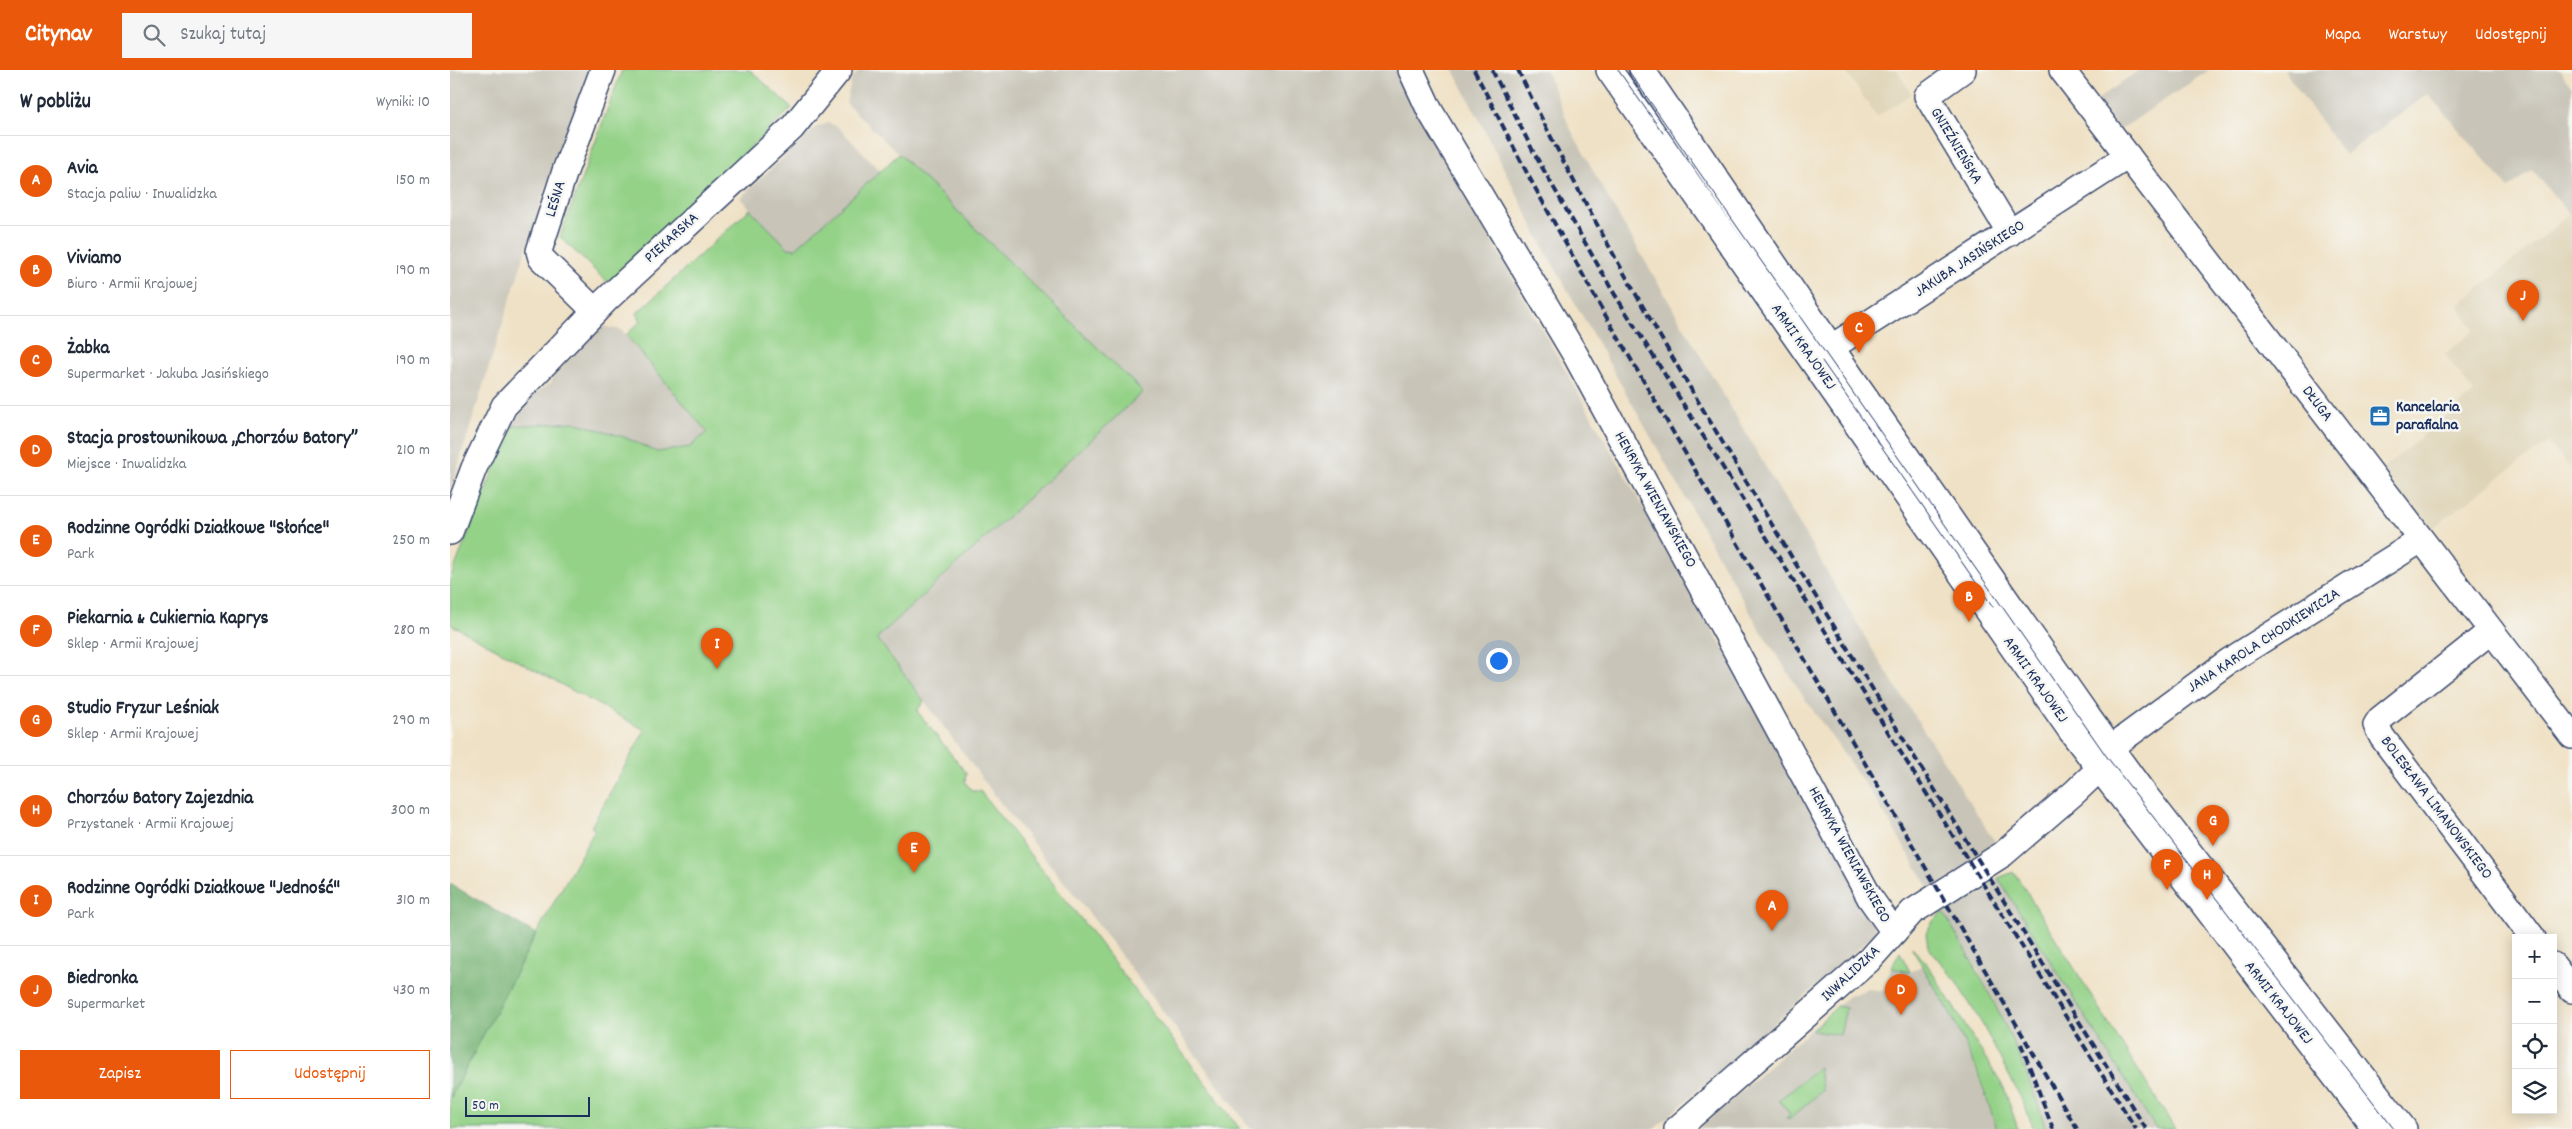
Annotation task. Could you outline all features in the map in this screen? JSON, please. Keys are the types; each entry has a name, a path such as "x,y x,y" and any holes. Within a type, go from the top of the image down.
{"street":[{"name":"LEŚNA","path":"595,311 541,258 539,251 565,170 602,70"},
{"name":"PIEKARSKA","path":"450,532 474,468 504,406 647,260 792,128 838,70"},
{"name":"HENRYKA WIENIAWSKIEGO","path":"1411,70 1435,119 1576,356 1866,889 1894,932"},
{"name":"ARMII KRAJOWEJ","path":"1609,70 1821,354 2106,759 2375,1129"},
{"name":"ARMII KRAJOWEJ","path":"1642,70 1821,354"},
{"name":"GNIEŹNIEŃSKA","path":"1963,70 1927,96 2010,233"},
{"name":"DŁUGA","path":"2062,70 2572,736"},
{"name":"JAKUBA JASIŃSKIEGO","path":"1821,354 2128,156"},
{"name":"JANA KAROLA CHODKIEWICZA","path":"2106,759 2120,741 2228,661 2422,540"},
{"name":"BOLESŁAWA LIMANOWSKIEGO","path":"2491,632 2380,719 2376,726 2382,737 2530,934"},
{"name":"INWALIDZKA","path":"1677,1129 1869,960 1922,904 2017,843 2106,759"},
{"name":"ARMII KRAJOWEJ","path":"2106,759 2404,1129"},
{"path":"2557,970 2572,990"}],"shaded area":[{"path":"450,70 592,70 544,192 450,491"},
{"path":"860,70 1398,70 1420,115 1871,908 1876,933 1654,1129 1251,1129 1093,918 999,801 877,637 1143,392 846,103 852,79"},
{"path":"1454,70 1546,70 1569,126 1607,196 1875,654 1997,845 1931,891 1876,800 1803,696 1755,621 1545,250"},
{"path":"1845,70 1897,70 1911,94 1877,117"},
{"path":"2139,70 2209,70 2120,130 2097,100"},
{"path":"2284,70 2560,70 2572,88 2572,212 2569,214 2532,169 2509,188 2428,94 2345,155"},
{"path":"828,123 837,126 881,171 795,249 788,248 740,198 815,128"},
{"path":"2572,212 2572,470 2548,443 2427,532 2379,472 2474,393 2445,354 2474,330 2458,306"},
{"path":"601,326 621,330 707,432 690,447 657,452 624,437 575,422 511,426 534,394 551,383 554,375"},
{"path":"1998,878 2156,1129 2046,1129 2038,1104 2000,1012 1978,969 1943,912"},
{"path":"1923,965 1944,1000 1968,1050 1997,1129 1699,1129 1847,997 1868,989 1884,991 1891,968 1910,972"}],"green space":[{"path":"622,70 750,70 792,108 609,284 560,237"},
{"path":"899,154 1143,392 877,638 924,701 917,711 966,773 965,782 972,791 980,791 1092,933 1240,1129 450,1129 450,1099 536,934 595,830 591,827 645,730 450,624 450,579 511,426 574,422 624,437 657,452 690,447 707,432 626,335 641,321 637,313 750,209 788,248 795,249"},
{"path":"2014,872 2175,1129 2156,1129 1998,878"},
{"path":"450,884 536,934 450,1099"},
{"path":"1943,912 1988,990 2014,1044 2046,1129 2034,1129 2022,1100 1981,1022 1955,980 1928,947 1926,933 1933,921"},
{"path":"1911,947 1925,961 2004,1088 2018,1129 1997,1129 1976,1068 1951,1014"},
{"path":"1900,952 1910,972 1891,968"},
{"path":"1837,1006 1846,1008 1840,1035 1812,1031"},
{"path":"1819,1067 1822,1091 1791,1118 1786,1118 1790,1114 1779,1100"}],"tram line":[{"path":"1618,70 1663,133"},
{"path":"1628,70 2107,757 2394,1129"},
{"path":"1822,361 1993,607"}],"railway":[{"path":"1474,70 1528,175 1600,306 2077,1129"},
{"path":"1492,70 1534,153 1612,290 2136,1129"},
{"path":"1518,70 1615,258 1685,380 1969,845 2146,1129"},
{"path":"2021,1044 2053,1129"}],"place":[{"name":"Biedronka","path":"2523,321"},
{"name":"Żabka","path":"1859,353"},
{"name":"Kancelaria parafialna","path":"2380,416"},
{"name":"Viviamo","path":"1969,622"},
{"name":"Rodzinne Ogródki Działkowe \"Jedność\"","path":"717,669"},
{"name":"Studio Fryzur Leśniak","path":"2213,846"},
{"name":"Rodzinne Ogródki Działkowe \"Słońce\"","path":"914,873"},
{"name":"Piekarnia & Cukiernia Kaprys","path":"2167,890"},
{"name":"Chorzów Batory Zajezdnia","path":"2207,900"},
{"name":"Avia","path":"1772,931"},
{"name":"Stacja prostownikowa „Chorzów Batory”","path":"1901,1015"}]}
